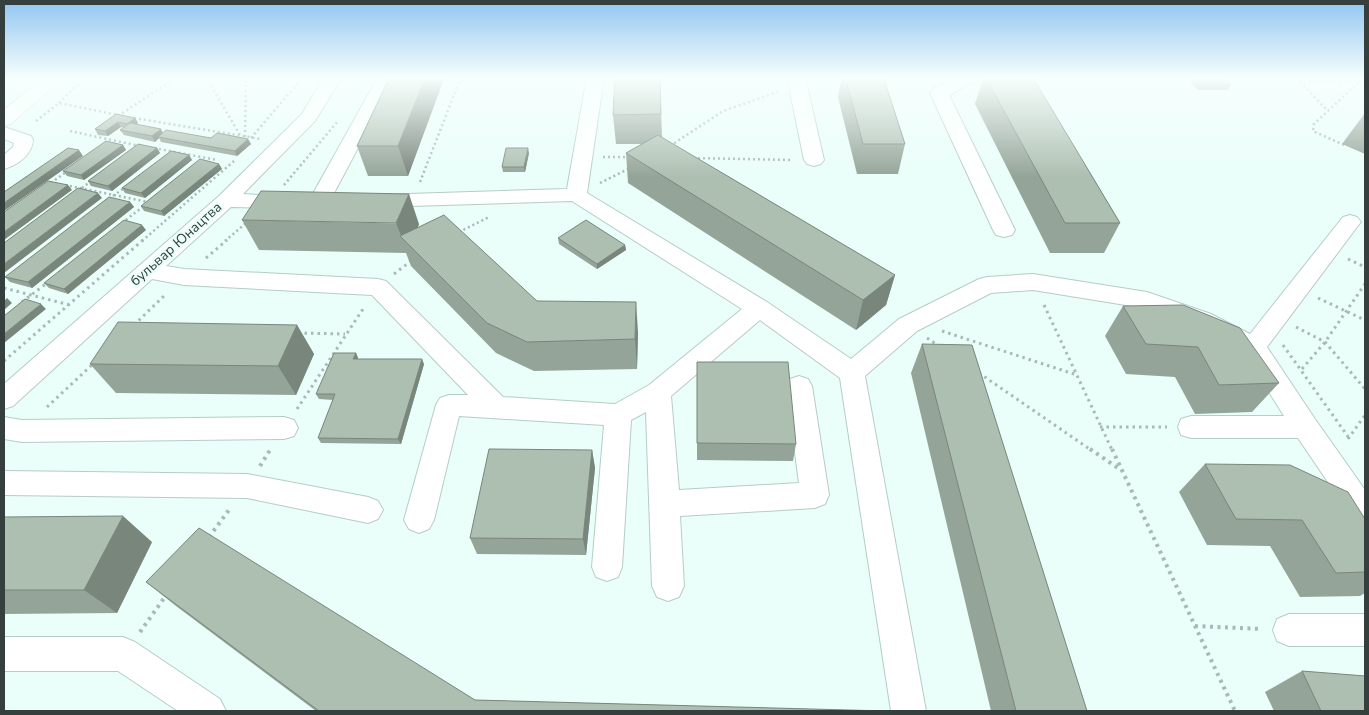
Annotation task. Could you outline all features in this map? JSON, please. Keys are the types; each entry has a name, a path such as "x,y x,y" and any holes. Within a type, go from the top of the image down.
{"main road":[{"path":"4,122 17,110"}],"street":[{"name":"бульвар Юнацтва","path":"4,399 226,200 309,117 313,110"},
{"path":"316,202 324,193 368,110"},
{"path":"576,195 589,110"},
{"path":"803,110 814,160"},
{"path":"947,110 1004,230"},
{"path":"4,122 24,140 24,144 16,155 4,163"},
{"path":"226,200 316,202 576,195 759,308 852,374 908,711"},
{"path":"1254,347 1350,222"},
{"path":"146,270 184,277 378,287 496,406"},
{"path":"852,374 910,324 987,286 1033,282 1147,300 1203,320 1254,347 1305,427 1365,513"},
{"path":"418,520 449,404 618,415 658,392 759,308"},
{"path":"665,504 815,495 798,386"},
{"path":"658,392 668,586"},
{"path":"607,568 618,415"},
{"path":"1191,427 1305,427"},
{"path":"4,428 22,431 284,428"},
{"path":"4,483 247,486 368,510"},
{"path":"1289,630 1365,630"},
{"path":"4,654 123,654 208,711"}],"path":[{"path":"96,110 283,143"},
{"path":"112,120 127,110"},
{"path":"225,110 240,136"},
{"path":"245,110 245,137"},
{"path":"251,138 274,110"},
{"path":"419,185 448,110"},
{"path":"668,147 722,110"},
{"path":"1328,111 1314,124 1313,132 1348,146"},
{"path":"70,130 140,146 217,160"},
{"path":"90,135 98,130"},
{"path":"252,146 259,139"},
{"path":"104,146 111,140"},
{"path":"133,151 140,146"},
{"path":"164,157 171,152"},
{"path":"582,156 635,157"},
{"path":"197,163 204,158"},
{"path":"690,158 814,160"},
{"path":"4,361 237,159"},
{"path":"576,195 636,166"},
{"path":"44,188 67,172"},
{"path":"74,194 96,178"},
{"path":"52,182 148,202"},
{"path":"107,202 129,184"},
{"path":"117,227 155,197"},
{"path":"458,232 528,197"},
{"path":"206,542 247,486 345,334 378,287 416,257"},
{"path":"18,306 47,282"},
{"path":"1033,282 1235,711"},
{"path":"1302,369 1325,342 1365,284"},
{"path":"4,288 70,305"},
{"path":"1298,288 1365,320"},
{"path":"1273,322 1325,342 1365,389"},
{"path":"1273,322 1349,438"},
{"path":"910,324 945,350"},
{"path":"910,324 1077,375"},
{"path":"288,332 345,334"},
{"path":"976,371 1121,470"},
{"path":"1331,464 1365,414"},
{"path":"1100,427 1191,427"},
{"path":"123,654 170,590"},
{"path":"1195,626 1289,630"}],"building":[{"path":"374,110 412,110 398,146 357,146"},
{"path":"613,110 661,110 661,114 613,115"},
{"path":"854,110 894,110 905,144 863,144"},
{"path":"1004,110 1053,110 1120,223 1065,223"},
{"path":"116,114 135,118 127,124 118,122 105,131 95,129"},
{"path":"130,123 161,129 152,136 120,130"},
{"path":"166,130 211,138 217,133 248,139 235,151 158,137"},
{"path":"658,135 895,275 863,300 626,153"},
{"path":"106,141 123,145 81,175 63,171"},
{"path":"138,144 157,148 108,186 88,181"},
{"path":"68,148 79,150 4,203 4,192"},
{"path":"506,148 528,148 524,167 502,167"},
{"path":"171,151 189,155 141,193 122,188"},
{"path":"200,159 219,164 161,211 141,206"},
{"path":"48,181 68,185 4,232 4,212"},
{"path":"78,188 98,193 4,264 4,243"},
{"path":"261,191 409,194 396,223 242,220"},
{"path":"109,197 130,202 28,282 5,277"},
{"path":"444,215 537,301 636,302 635,339 527,342 487,323 400,236"},
{"path":"124,220 142,225 64,289 44,283"},
{"path":"586,220 625,245 597,264 558,238"},
{"path":"25,299 41,304 4,334 4,316"},
{"path":"1183,305 1240,328 1279,383 1219,385 1198,347 1146,344 1123,306"},
{"path":"118,322 297,325 278,366 90,364"},
{"path":"922,344 972,345 1087,711 1016,711"},
{"path":"334,353 356,353 353,359 422,359 398,439 318,438 335,394 316,394"},
{"path":"697,362 788,362 796,444 697,443"},
{"path":"489,449 592,450 583,539 470,538"},
{"path":"1205,464 1290,465 1348,492 1365,519 1365,572 1336,573 1302,520 1236,519"},
{"path":"123,516 84,590 4,590 4,517"},
{"path":"199,528 475,700 886,711 319,711 146,582"},
{"path":"1302,671 1365,676 1365,711 1321,711"}]}
